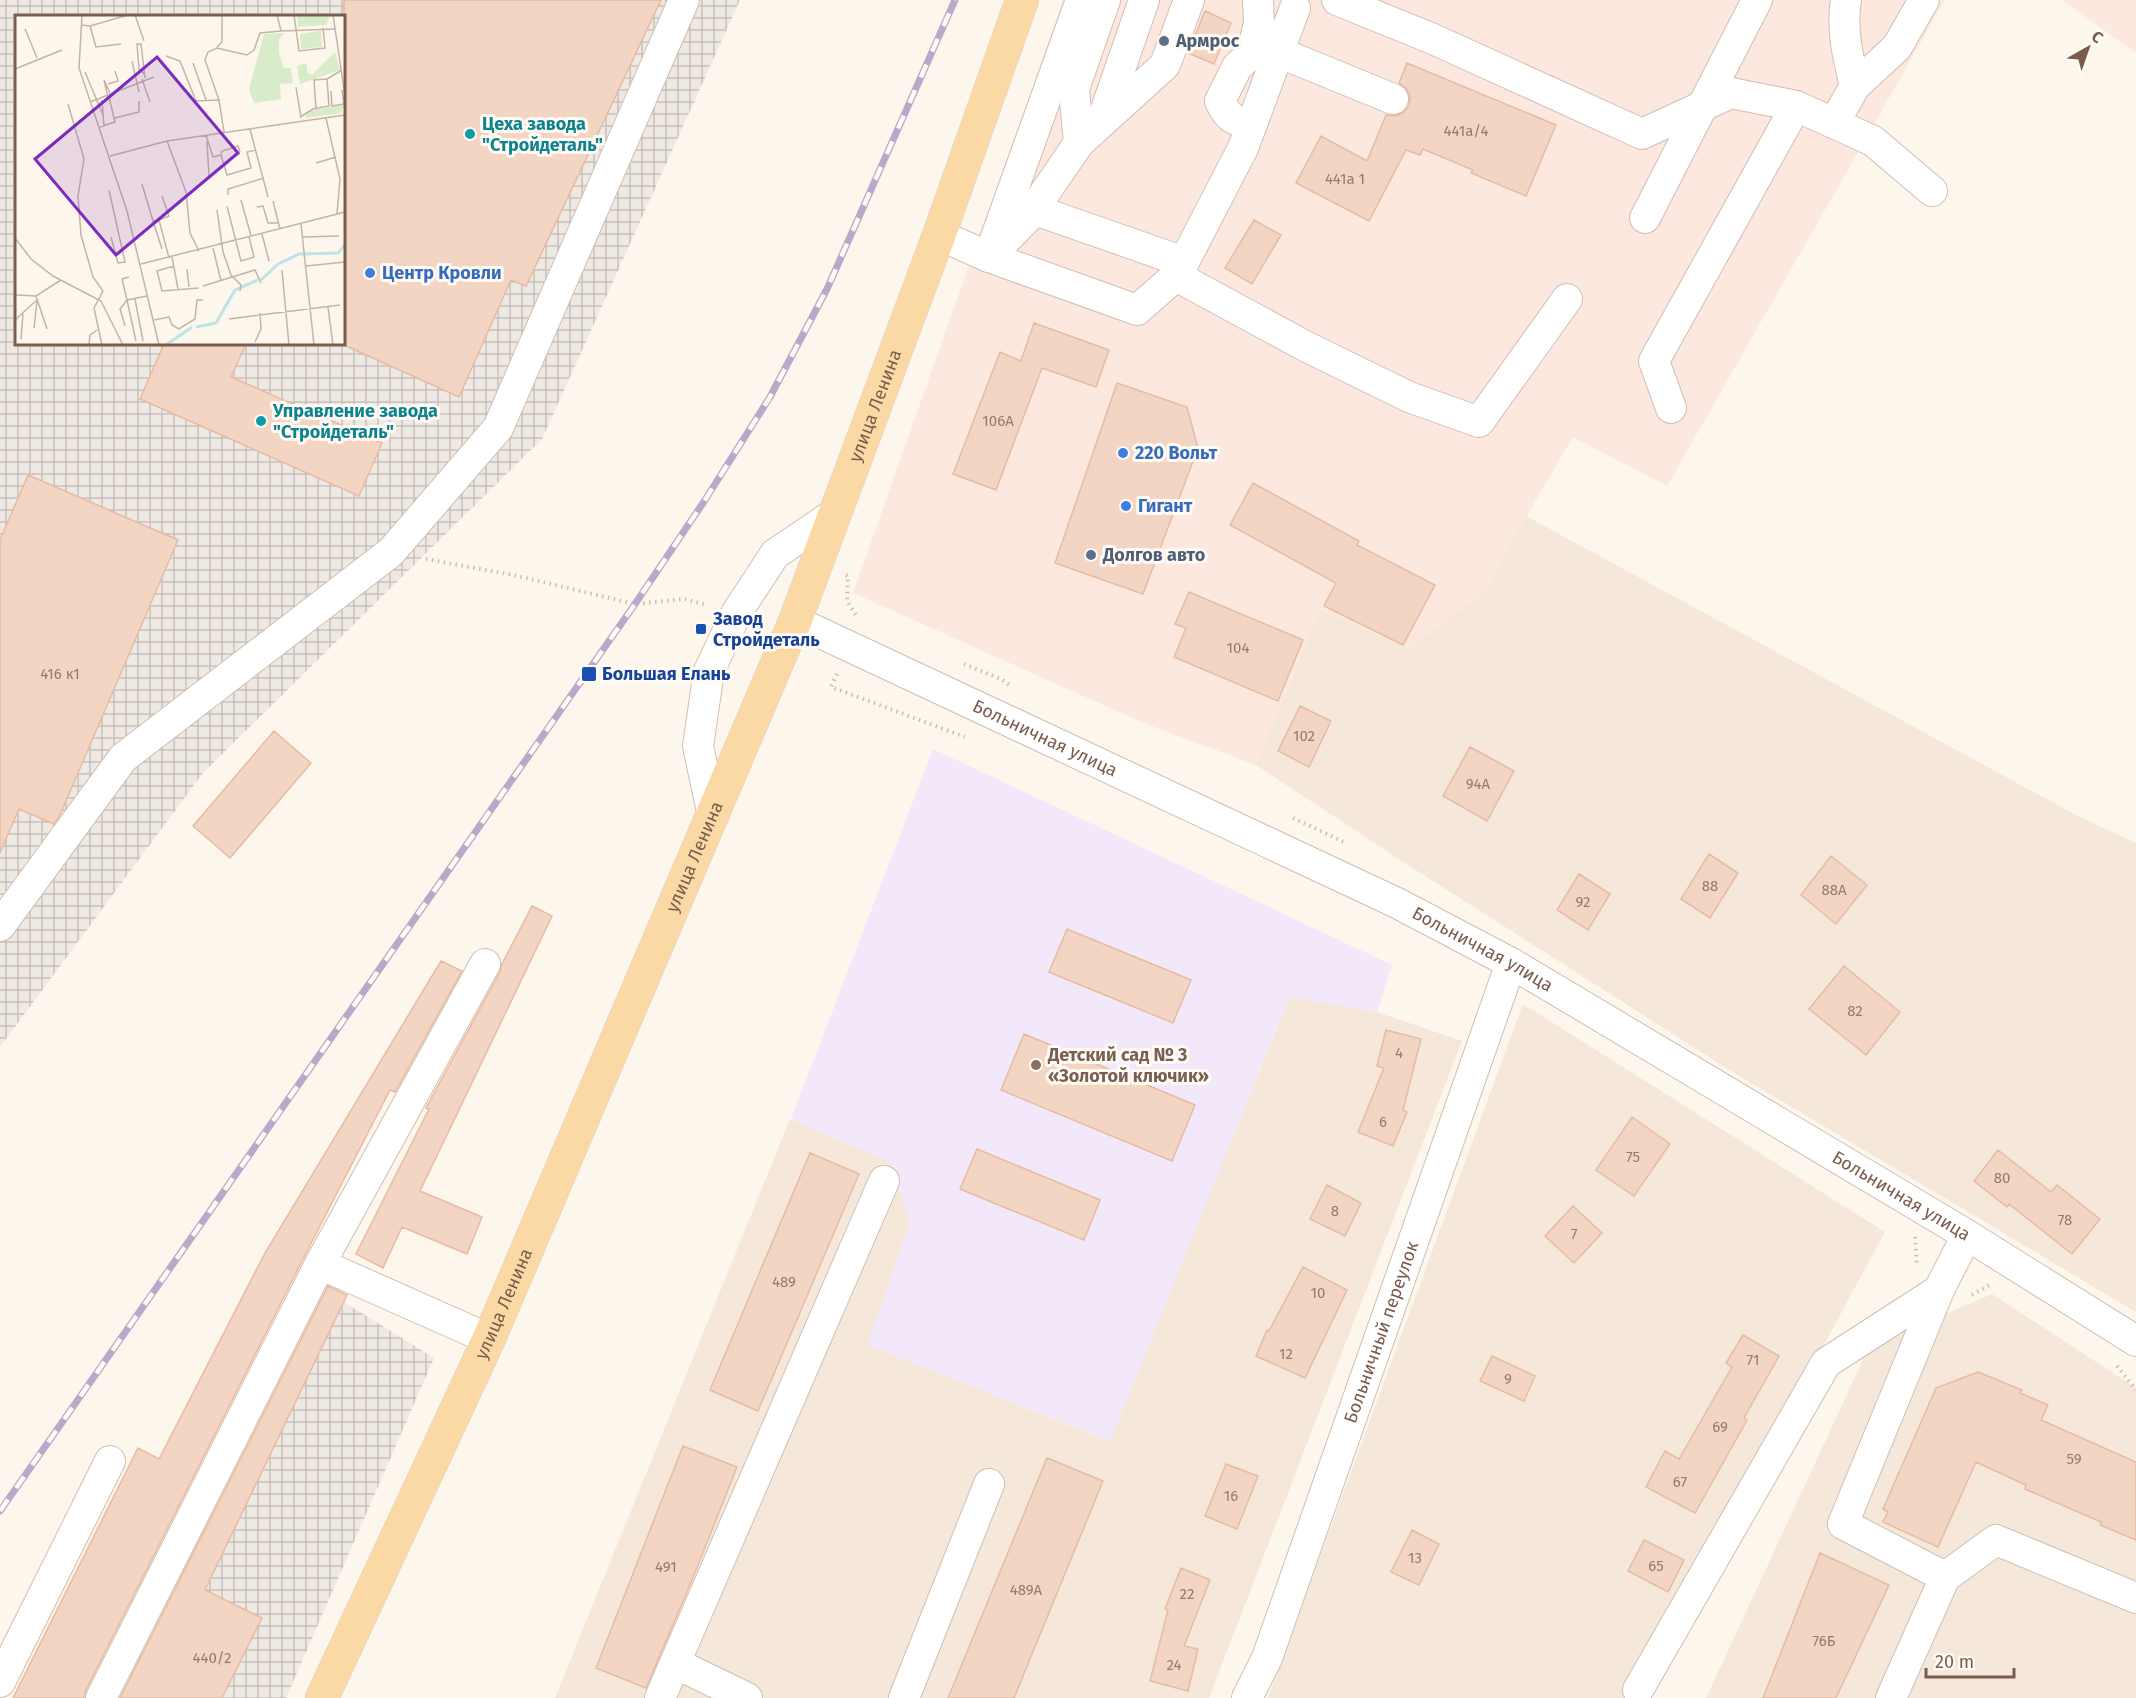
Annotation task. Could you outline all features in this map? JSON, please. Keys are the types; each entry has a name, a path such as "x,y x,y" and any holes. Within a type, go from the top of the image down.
{"main road":[{"name":"улица Ленина","path":"322,1698 489,1339 795,621 939,235 1022,0"}],"street":[{"path":"0,926 123,758 391,552 498,428 684,0"},
{"path":"1022,205 1082,0"},
{"path":"1079,143 1074,89 1106,0"},
{"path":"1102,121 1144,0"},
{"path":"989,257 1022,205 1079,143 1165,65 1189,0"},
{"path":"1337,0 1443,44 1642,134 1731,93 1796,106 1873,141 1932,191"},
{"path":"1645,218 1757,0"},
{"path":"1846,0 1843,19 1848,59 1855,86"},
{"path":"1834,123 1855,86 1897,47 1924,0"},
{"path":"939,235 989,257 1137,310 1180,269 1222,167 1243,148 1278,52 1283,1"},
{"path":"1252,124 1241,123 1227,116 1220,101 1237,67 1252,53 1259,23 1283,1"},
{"path":"1278,52 1393,99"},
{"path":"1671,408 1654,361 1796,106"},
{"path":"1022,205 1180,269 1305,346 1409,397 1479,422 1567,299"},
{"path":"712,816 698,746 709,671 737,612 775,554 834,514"},
{"name":"Больничная улица","path":"795,621 1376,892 1510,963 1967,1235 2136,1341"},
{"name":"Больничный переулок","path":"1247,1698 1267,1658 1510,963"},
{"path":"101,1698 320,1264 485,964"},
{"path":"660,1698 884,1181"},
{"path":"1945,1577 1843,1524 1940,1287 1967,1235"},
{"path":"320,1264 489,1339"},
{"path":"1638,1690 1826,1363 1940,1287"},
{"path":"0,1682 110,1461"},
{"path":"904,1698 989,1484"},
{"path":"1891,1698 1945,1577 1996,1540 2136,1598"},
{"path":"675,1662 748,1698"}],"path":[{"path":"391,552 513,575 612,600 635,603 684,599 737,612"},
{"path":"850,646 831,687 966,737"},
{"path":"1914,1232 1918,1270 1940,1287 1965,1299 1995,1281"}],"shaded area":[{"path":"0,0 740,0 542,439 203,773 0,1047"},
{"path":"1063,0 1945,0 1667,486 1573,437 1509,546 1487,590 1410,648 1320,610 1256,765 1146,724 853,593"},
{"path":"2062,0 2136,0 2136,53"},
{"path":"1526,516 2076,815 2136,843 2136,1312 1723,1066 1256,765 1320,610 1410,648 1509,546"},
{"name":"Детский сад № 3 «Золотой ключик»","path":"933,749 1392,965 1377,1012 1289,997 1110,1441 867,1345 910,1223 891,1162 791,1119"},
{"path":"1290,996 1377,1012 1462,1041 1209,1698 555,1698 790,1119 891,1162 910,1223 868,1345 1109,1441"},
{"path":"1523,1004 1885,1232 1633,1698 1268,1698"},
{"path":"1992,1294 2136,1388 2136,1698 1706,1698 1869,1347"},
{"path":"344,1302 434,1358 286,1698 153,1698"}],"building":[{"name":"Цеха завода \"Стройдеталь\"","path":"344,0 661,0 526,286 511,280 459,397 344,345"},
{"path":"1205,11 1231,23 1214,64 1188,53"},
{"path":"1407,63 1556,125 1526,196 1471,173 1473,170 1423,149 1420,155 1406,150 1369,221 1296,183 1321,136 1367,161 1386,115 1396,116 1409,106 1410,96 1406,88 1399,83"},
{"path":"1254,220 1281,235 1252,284 1225,268"},
{"path":"1034,323 1109,350 1096,387 1042,368 996,490 953,474 1000,352 1021,361"},
{"name":"Управление завода \"Стройдеталь\"","path":"164,345 246,345 231,377 382,443 359,496 140,399"},
{"name":"Гигант","path":"1117,383 1187,407 1198,448 1143,594 1055,563"},
{"path":"28,475 178,540 60,815 54,824 19,809 0,853 0,540"},
{"path":"1253,483 1359,541 1357,545 1435,585 1403,645 1324,606 1336,583 1230,525"},
{"path":"1189,592 1303,640 1278,701 1174,657 1186,628 1175,624"},
{"path":"1300,706 1331,721 1309,767 1278,751"},
{"path":"274,731 311,763 230,858 193,826"},
{"path":"1470,747 1514,771 1487,821 1443,796"},
{"path":"1709,854 1738,873 1710,918 1681,899"},
{"path":"1831,856 1867,885 1836,924 1801,895"},
{"path":"1579,874 1610,894 1588,930 1557,910"},
{"path":"532,906 552,916 420,1191 482,1217 467,1254 402,1227 383,1268 356,1254 429,1109 426,1108 500,972"},
{"path":"1067,929 1191,980 1173,1023 1049,972"},
{"path":"441,961 462,971 395,1092 390,1090 86,1690 84,1698 13,1698 138,1448 159,1459 265,1253"},
{"path":"1844,966 1900,1012 1866,1055 1809,1009"},
{"path":"1386,1030 1421,1039 1403,1110 1407,1112 1393,1146 1358,1132 1384,1068 1377,1066"},
{"path":"1024,1034 1195,1105 1172,1161 1001,1090"},
{"path":"1632,1117 1670,1144 1634,1196 1596,1170"},
{"path":"977,1149 1100,1200 1084,1240 960,1189"},
{"path":"1998,1150 2051,1192 2057,1185 2100,1219 2072,1254 2009,1204 2007,1207 1974,1181"},
{"path":"810,1153 859,1174 758,1411 710,1390"},
{"path":"1327,1185 1361,1203 1345,1236 1310,1219"},
{"path":"1573,1206 1602,1233 1574,1263 1545,1236"},
{"path":"1303,1267 1347,1290 1305,1378 1256,1356 1267,1330 1269,1331"},
{"path":"328,1286 347,1295 205,1590 262,1618 222,1698 120,1698"},
{"path":"1743,1335 1779,1356 1744,1418 1747,1420 1695,1513 1646,1487 1665,1451 1679,1459 1732,1367 1726,1363"},
{"path":"1492,1356 1535,1376 1524,1401 1480,1381"},
{"path":"1978,1372 2022,1390 2020,1393 2048,1405 2041,1420 2136,1462 2136,1540 2025,1489 2026,1485 1976,1462 1938,1547 1883,1522 1888,1512 1883,1509 1936,1388"},
{"path":"683,1446 737,1467 646,1688 596,1668"},
{"path":"1047,1458 1103,1481 1014,1698 948,1698"},
{"path":"1226,1464 1258,1476 1237,1529 1205,1516"},
{"path":"1412,1530 1439,1544 1419,1585 1391,1572"},
{"path":"1644,1540 1684,1560 1668,1592 1628,1571"},
{"path":"1820,1553 1889,1585 1836,1698 1763,1698"},
{"path":"1181,1568 1210,1580 1184,1646 1198,1649 1188,1691 1150,1681 1168,1610 1165,1609"}],"railway":[{"path":"0,1511 635,604 705,500 770,397 827,289 955,0"}],"place":[{"name":"Армрос","path":"1164,41"},
{"name":"Цеха завода \"Стройдеталь\"","path":"470,134"},
{"name":"Центр Кровли","path":"370,273"},
{"name":"Управление завода \"Стройдеталь\"","path":"261,421"},
{"name":"220 Вольт","path":"1123,453"},
{"name":"Гигант","path":"1126,506"},
{"name":"Долгов авто","path":"1091,555"},
{"name":"Завод Стройдеталь","path":"701,629"},
{"name":"Большая Елань","path":"589,674"},
{"name":"Детский сад № 3 «Золотой ключик»","path":"1036,1065"}]}
